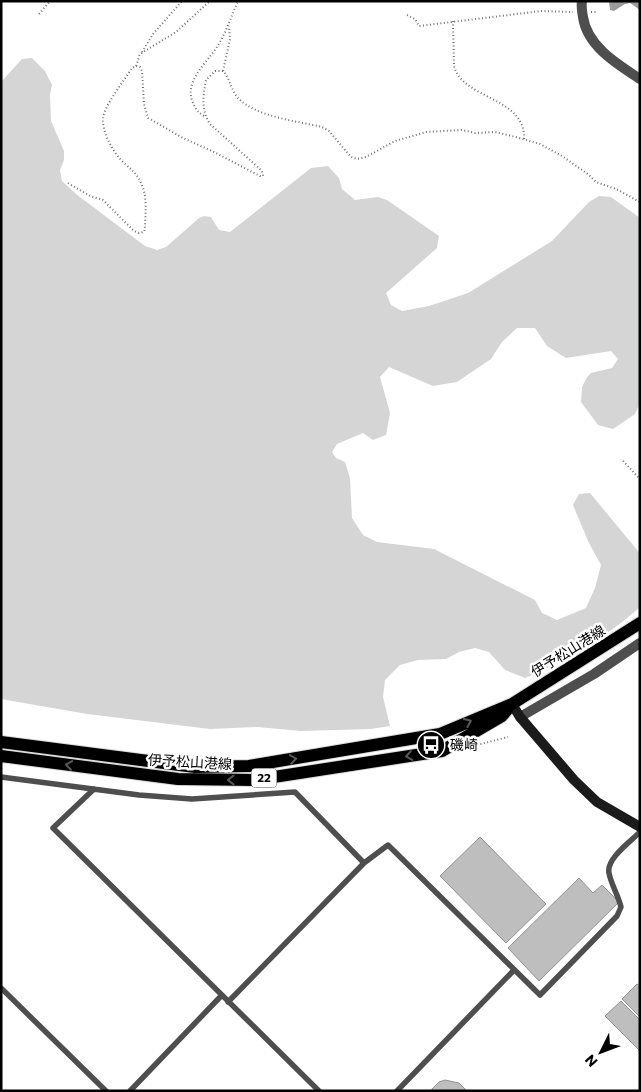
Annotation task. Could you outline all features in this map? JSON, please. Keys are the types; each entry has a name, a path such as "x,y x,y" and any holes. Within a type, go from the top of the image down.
{"main road":[{"name":"伊予松山港線","path":"1,742 195,767 249,766 440,734 512,704 640,623"},
{"name":"伊予松山港線","path":"1,756 178,779 254,780 442,751 502,716 512,704"}],"street":[{"path":"582,6 584,22 590,39 611,58 640,79"},
{"path":"520,717 594,674 640,643"},
{"path":"512,704 520,717 574,780 597,802 640,827"}],"lane":[{"path":"1,777 192,799 295,792 364,863"},
{"path":"94,789 53,828 319,1091"},
{"path":"228,1002 364,863 388,845 540,994 616,916 621,907 608,872 609,865 640,832"},
{"path":"396,1091 514,970"},
{"path":"1,988 106,1091"},
{"path":"130,1091 222,995"}],"path":[{"path":"39,14 50,1"},
{"path":"68,183 90,196 103,200 134,231 144,232 146,194 143,185 138,175 114,151 105,130 103,119 105,110 132,68 136,66 140,54 153,34 182,1"},
{"path":"140,54 176,32 210,1"},
{"path":"205,116 199,113 192,101 190,93 192,82 216,48 229,25 238,1"},
{"path":"407,14 415,19 419,26 582,6 598,12"},
{"path":"453,21 454,66 456,72 470,85 511,110 525,130 524,139"},
{"path":"229,25 230,39 223,70 237,96 248,107 261,112 322,127 329,131 351,157 357,159 366,158 395,141 426,132 462,130 474,133 495,132 540,144 589,174 596,182 616,189 640,202"},
{"path":"136,66 140,67 142,71 144,104 148,118 183,138 262,176 261,170 210,124 205,116 203,108 206,80 215,71 223,70"},
{"path":"624,461 640,479"}],"shaded area":[{"path":"609,1 640,1 640,10 630,3 614,11 610,10"},
{"path":"32,58 45,71 52,85 50,95 51,121 64,151 64,160 60,170 62,181 76,194 145,246 157,250 166,247 199,218 204,216 211,217 219,230 230,232 311,168 328,166 339,178 342,189 355,200 378,197 387,200 439,236 437,248 386,293 391,305 402,311 429,306 468,293 552,241 589,202 599,196 611,197 640,218 640,403 635,414 613,429 598,425 581,402 582,387 587,377 591,373 612,368 618,359 611,351 566,358 547,346 535,328 517,328 502,342 491,359 457,382 433,386 389,367 380,377 390,413 386,435 373,440 363,433 337,444 332,452 336,458 345,462 350,478 352,518 363,535 377,542 434,549 535,600 542,613 557,620 586,608 595,588 601,565 588,541 573,505 579,494 590,493 638,551 640,556 640,607 586,647 555,665 525,678 505,670 489,652 475,648 459,652 446,659 418,660 400,665 385,680 383,697 390,726 371,729 301,731 258,727 210,729 87,714 1,699 1,82 22,59"}],"building":[{"path":"480,837 546,904 506,943 440,876"},
{"path":"579,878 593,893 602,885 619,902 539,981 508,948"},
{"path":"637,984 640,986 640,1017 622,999"},
{"path":"621,1001 640,1020 640,1051 605,1016"},
{"path":"445,1080 459,1083 467,1091 430,1091 439,1082"}],"place":[{"name":"磯崎","path":"431,745"}]}
